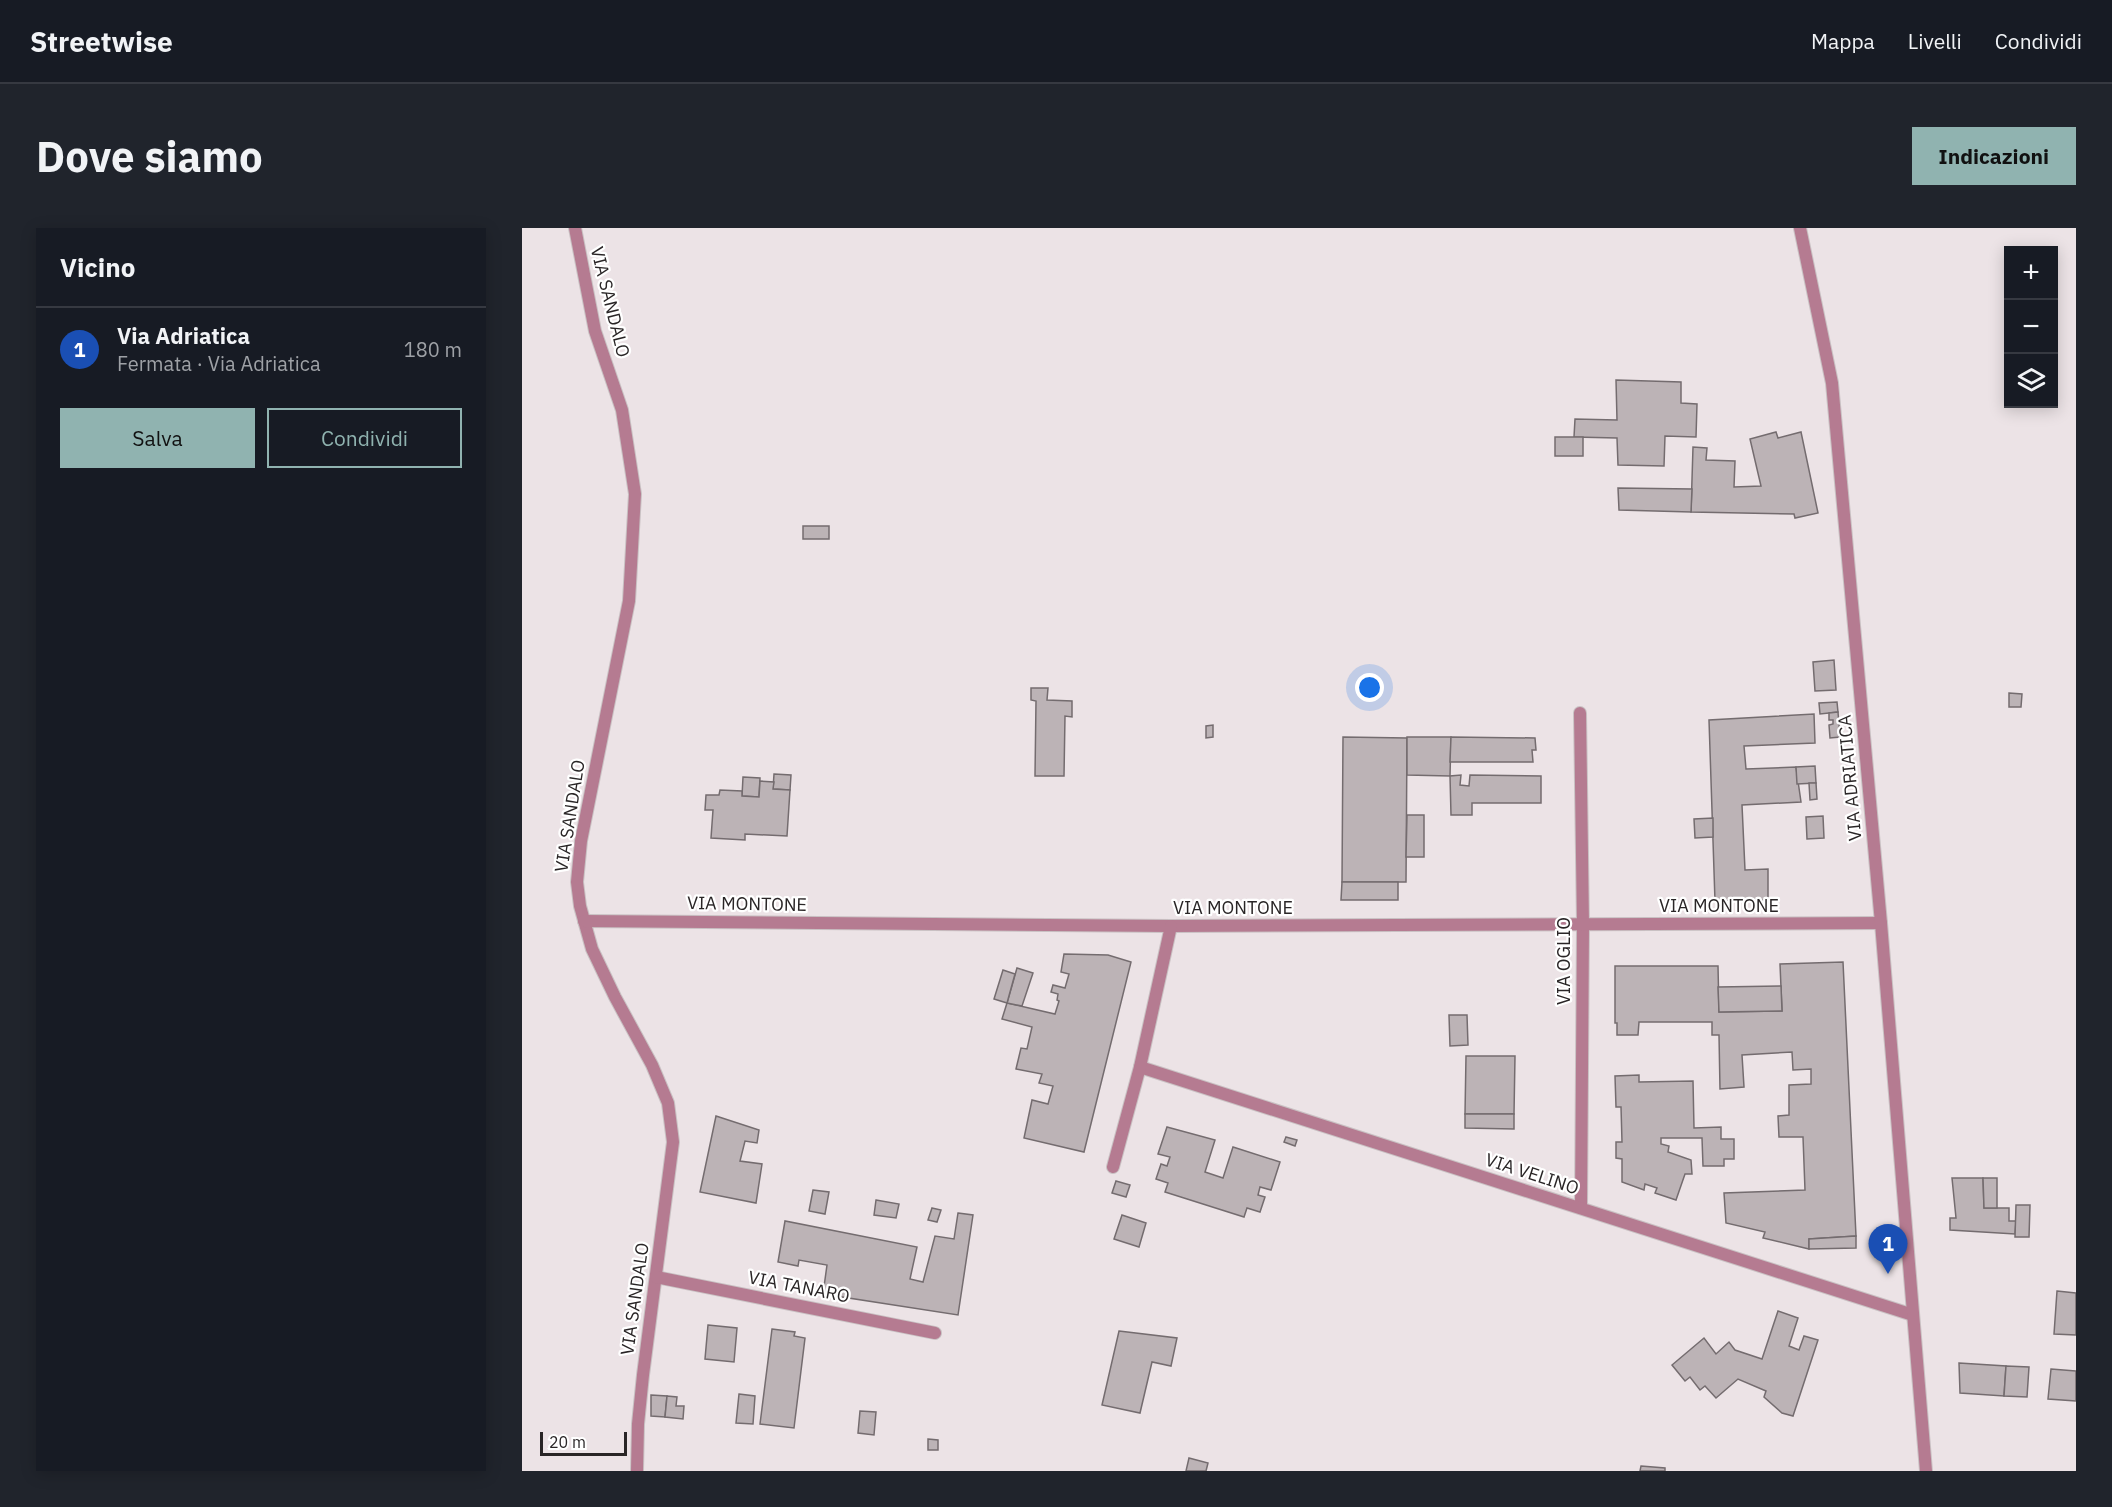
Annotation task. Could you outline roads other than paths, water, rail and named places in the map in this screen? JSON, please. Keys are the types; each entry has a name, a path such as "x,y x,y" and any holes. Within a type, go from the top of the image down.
{"street":[{"name":"VIA SANDALO","path":"575,228 595,331 622,410 635,494 629,601 581,841 577,882 592,950 652,1065 668,1103 673,1142 638,1424 637,1471"},
{"name":"VIA ADRIATICA","path":"1800,228 1832,383 1881,923 1926,1471"},
{"name":"VIA OGLIO","path":"1580,713 1583,925 1581,1208"},
{"name":"VIA MONTONE","path":"584,921 1171,926 1881,923"},
{"path":"1113,1167 1140,1067 1171,926"},
{"name":"VIA VELINO","path":"1140,1067 1913,1315"},
{"name":"VIA TANARO","path":"656,1277 935,1333"}],"place":[{"name":"Via Adriatica","path":"1888,1274"}]}
